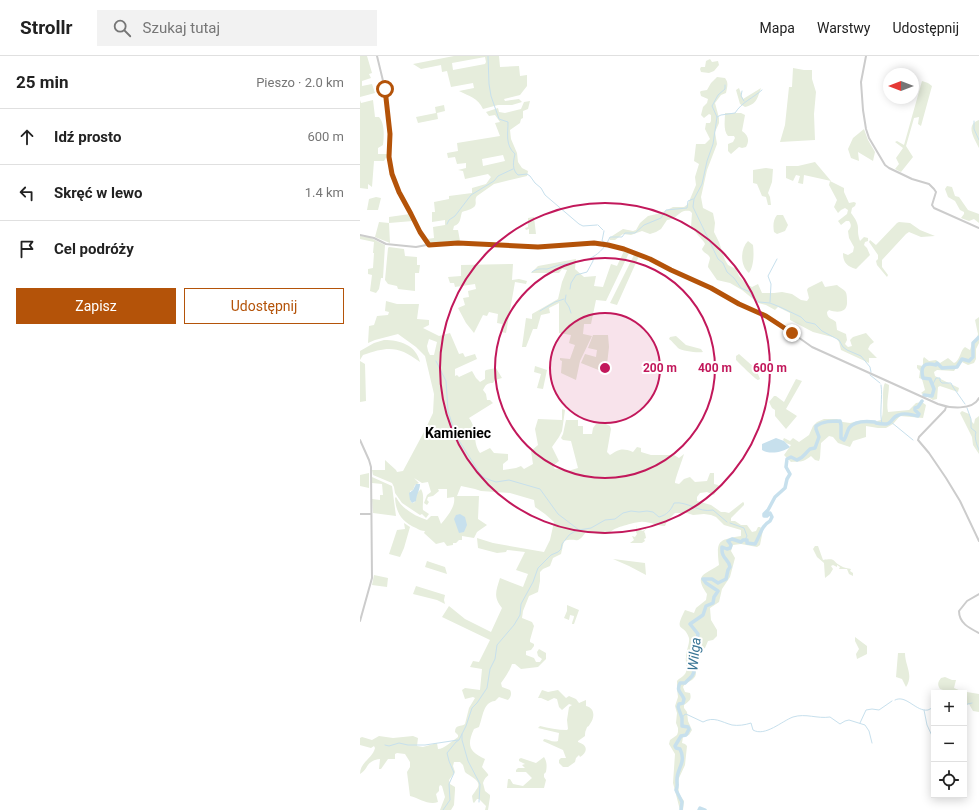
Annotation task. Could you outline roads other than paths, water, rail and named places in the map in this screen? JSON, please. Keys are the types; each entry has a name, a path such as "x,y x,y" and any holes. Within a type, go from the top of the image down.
{"street":[{"path":"377,56 385,92 390,134 389,157 392,174 399,192 420,232 429,245"},
{"path":"866,56 861,82 866,129 869,138 885,165 907,177 931,186 936,192 932,204 934,208 979,228"},
{"path":"360,235 374,238 386,244 416,247 458,243 546,247 594,243 624,249 650,259 758,312 814,348 946,407 971,406 976,403 979,398"},
{"path":"946,407 943,413 919,437 918,440 946,478 960,501 979,540"},
{"path":"360,440 370,464 372,578 360,621"},
{"path":"360,514 371,514"},
{"path":"979,594 968,601 958,611 960,620 979,634"}],"water":[{"path":"776,438 784,441 790,447 776,452 765,452 762,450 762,444"},
{"path":"416,484 420,484 420,486 416,501 412,503 409,493 413,490"},
{"path":"460,514 465,517 467,525 464,532 459,533 454,519 456,515"}],"waterway":[{"path":"488,56 491,96 499,119 508,122 508,143 515,154 514,166 516,173 518,175 527,174 530,176 545,195 579,224 583,226 597,225"},
{"path":"725,85 725,89 718,95 712,106 717,117 713,144 707,161 702,184 694,199 693,207 718,259 723,263 727,272 734,278 741,288 750,292 753,298"},
{"path":"717,117 735,113 744,103 762,90"},
{"path":"742,91 741,96 744,101"},
{"path":"974,121 974,129 979,140"},
{"path":"447,224 471,195 494,181 498,176 513,169"},
{"path":"604,231 602,241 607,243 610,237 622,237 625,233 635,233 644,225 661,218 666,210 687,208 688,201 693,199"},
{"path":"598,225 603,230"},
{"path":"532,272 537,269 547,269 590,258 595,256 605,246"},
{"path":"570,289 571,283 576,275 587,272 593,258"},
{"path":"770,302 771,284 768,276 777,259"},
{"path":"566,295 565,301 571,313"},
{"path":"754,298 759,302 770,303 780,307 801,317 806,322 815,324 822,331 839,340 843,347 847,350 861,356 870,367 871,372"},
{"path":"540,311 555,302 564,299"},
{"name":"Wilga","path":"924,395 932,396 934,389 930,379 923,378 922,370 924,366 928,364 936,365 937,363 942,368 957,367 962,359 969,361 973,357 973,343 979,337"},
{"path":"436,361 446,381 448,411 456,436 481,475 485,478 496,482 509,480 540,489 558,514 579,530 591,528 605,520 615,519 623,513 631,511 653,512 659,517 668,512 674,503 684,504 703,510 713,510 727,522"},
{"path":"870,375 880,383"},
{"path":"933,384 936,378 940,378 942,383 951,383 965,404"},
{"path":"881,385 882,424"},
{"name":"Wilga","path":"681,810 682,802 676,790 677,777 682,762 682,754 680,749 676,748 675,746 681,736 686,735 689,729 688,727 682,726 682,718 678,707 679,704 683,703 684,699 679,691 679,688 680,683 685,683 694,672 691,665 691,653 696,645 698,634 690,624 703,615 706,606 713,603 714,597 718,591 706,583 703,579 712,579 718,583 726,579 730,567 723,554 722,547 727,549 730,548 731,545 728,541 732,539 741,542 743,540 747,540 747,543 755,544 763,528 772,517 770,513 767,516 764,516 764,514 775,497 785,488 790,474 786,467 787,459 791,457 797,460 800,459 810,449 815,448 819,437 816,426 825,422 840,421 841,438 844,440 849,428 858,422 868,421 886,424 901,414 918,416 919,414 915,408 918,407 922,401"},
{"path":"967,408 971,419 971,428 976,432 975,434 979,450"},
{"path":"891,422 913,440"},
{"path":"730,523 744,528 747,536 745,540"},
{"path":"443,810 450,800 449,784 454,773 447,753 459,740 466,726 472,708 487,688 490,669 495,659 497,645 514,625 520,615 521,604 533,582 538,568 551,555 558,552 569,535 577,530"},
{"path":"895,700 903,699 924,710 931,708"},
{"path":"860,723 866,710 879,710 892,701"},
{"path":"967,704 972,703"},
{"path":"924,710 927,725 931,734"},
{"path":"682,718 686,714 703,722 707,720 714,720 732,725 751,723 753,730 758,732 773,728 793,717 830,717 840,724 849,720 865,725 869,731 872,743"},
{"path":"462,734 462,740 468,761 480,784 479,802"},
{"path":"385,745 389,746 399,743 408,745 425,745 458,740"},
{"name":"Wilga","path":"699,810 700,808 705,810"}],"district":[{"name":"Kamieniec","path":"458,433"}]}
